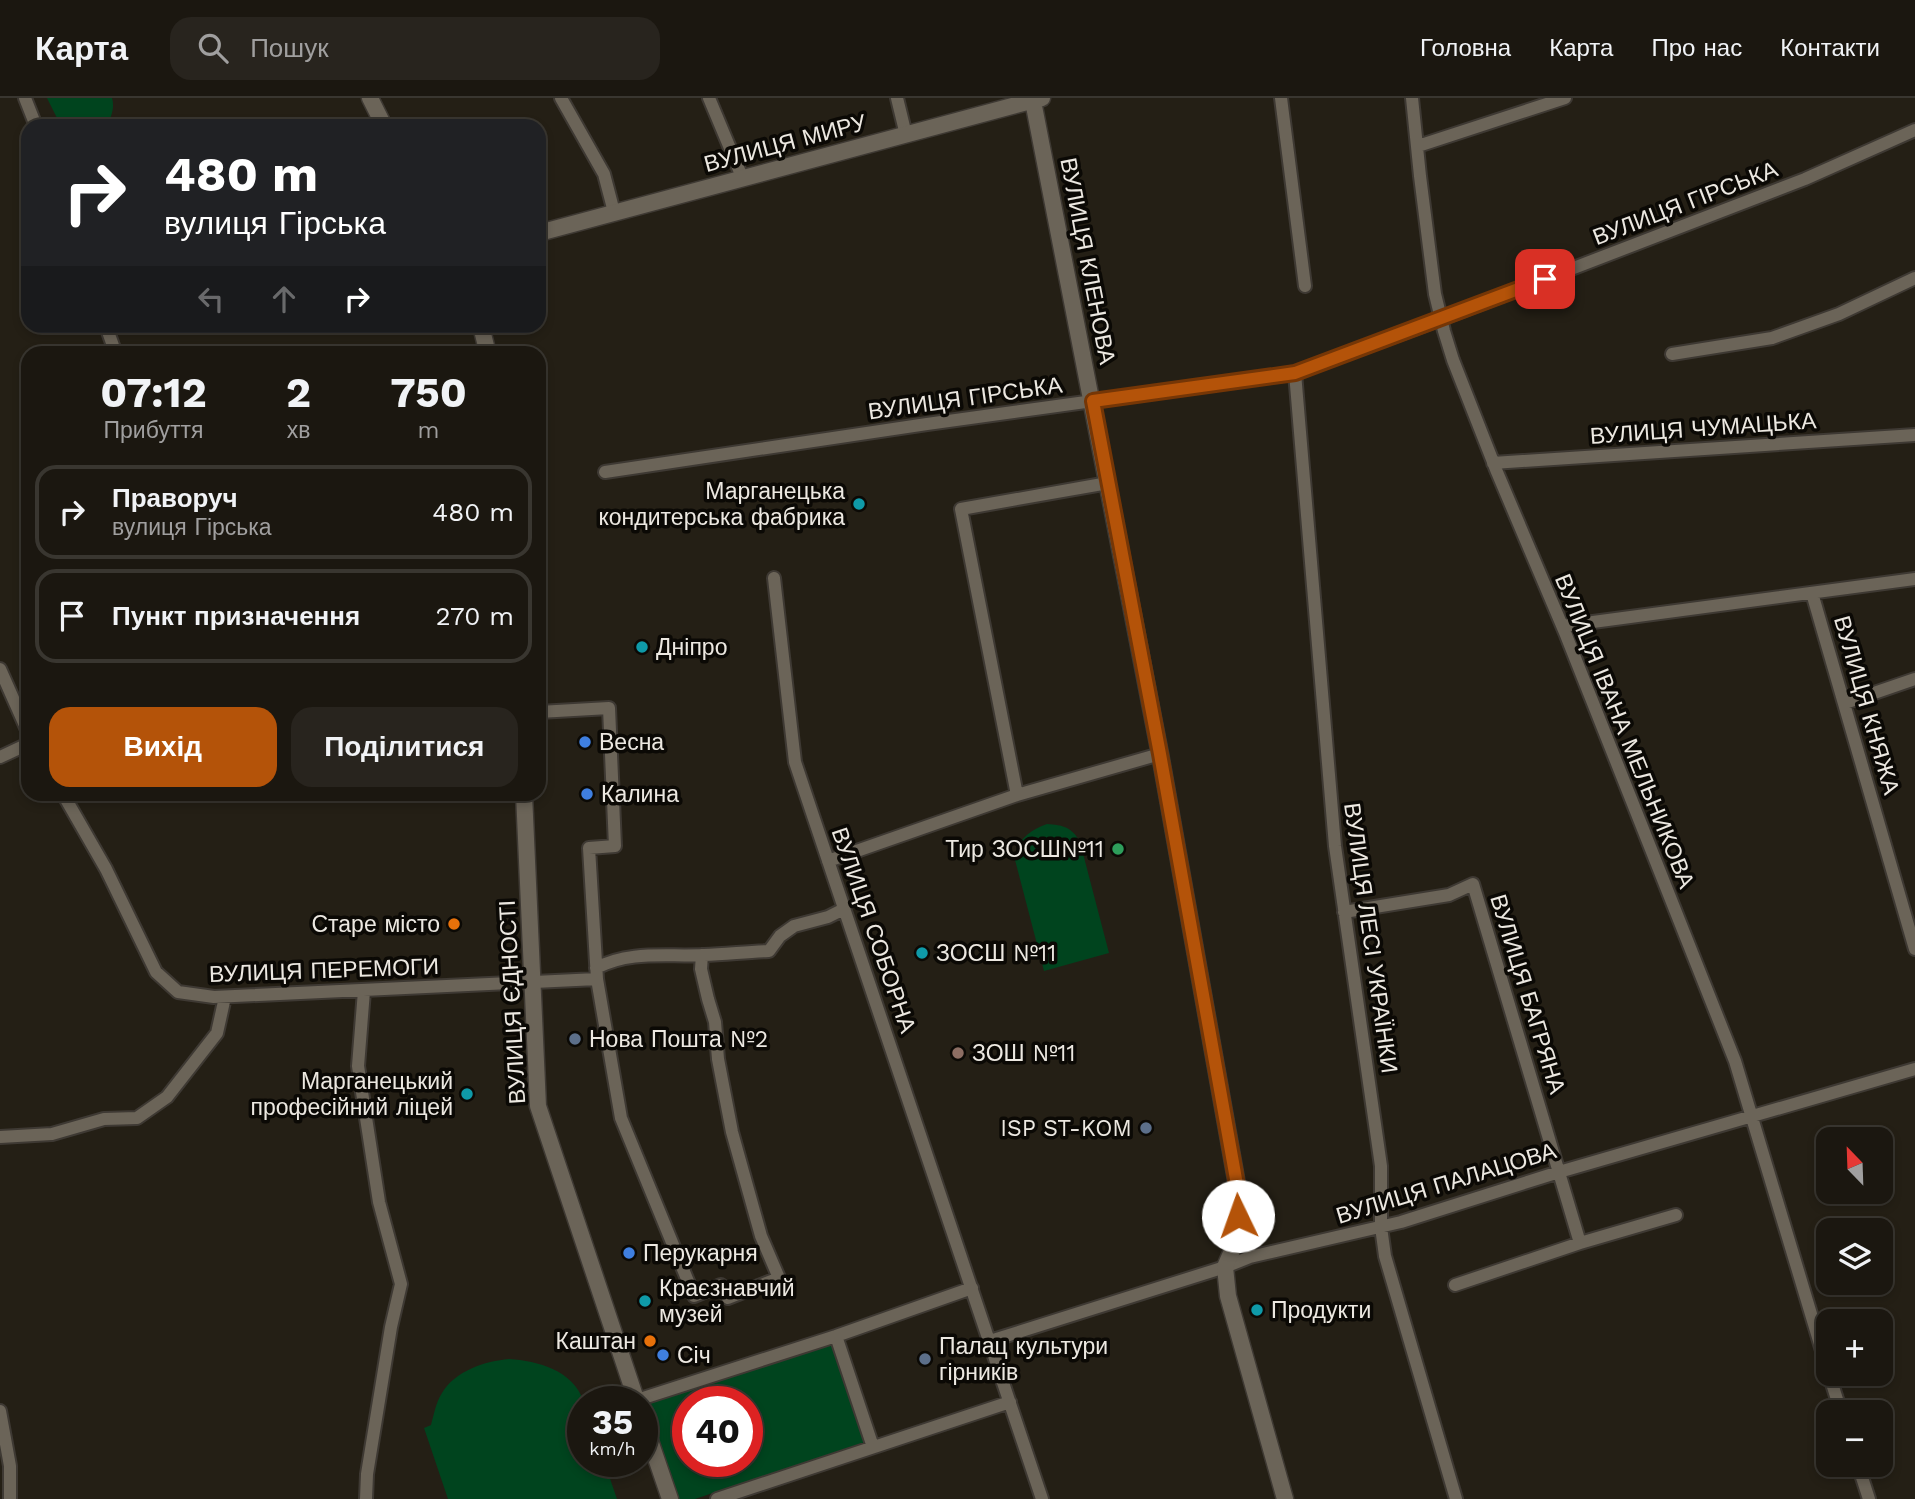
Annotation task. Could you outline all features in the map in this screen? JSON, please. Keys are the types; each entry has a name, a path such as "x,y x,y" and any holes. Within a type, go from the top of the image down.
{"street":[{"path":"25,98 33,119"},
{"path":"370,98 380,119"},
{"path":"561,98 604,174 614,212"},
{"path":"709,98 743,177"},
{"path":"897,98 906,135"},
{"path":"1280,98 1305,286"},
{"name":"ВУЛИЦЯ ІВАНА МЕЛЬНИКОВА","path":"1412,98 1435,295 1453,360 1493,463 1563,626 1735,1061 1816,1332"},
{"path":"1418,146 1565,98"},
{"name":"ВУЛИЦЯ МИРУ","path":"546,231 1036,99"},
{"name":"ВУЛИЦЯ КЛЕНОВА","path":"1036,99 1160,754 1239,1196 1238,1237 1225,1267 1228,1296 1285,1499"},
{"name":"ВУЛИЦЯ ГІРСЬКА","path":"605,472 1295,373 1805,179 1915,130"},
{"path":"1672,354 1772,338 1839,313 1915,278"},
{"name":"ВУЛИЦЯ ЛЕСІ УКРАЇНКИ","path":"1295,373 1335,846 1381,1166 1381,1227 1385,1256 1455,1499"},
{"name":"ВУЛИЦЯ ЧУМАЦЬКА","path":"1493,463 1915,435"},
{"path":"1017,795 961,509 1108,483"},
{"name":"ВУЛИЦЯ СОБОРНА","path":"774,578 794,762 1042,1499"},
{"name":"ВУЛИЦЯ КНЯЖА","path":"1563,626 1915,579"},
{"name":"ВУЛИЦЯ КНЯЖА","path":"1812,593 1915,949"},
{"path":"0,669 21,716"},
{"path":"1845,703 1915,679"},
{"path":"546,712 609,708 615,846 589,848 597,974 621,1118 694,1296 721,1285 728,1298 779,1278 761,1236 732,1132 718,1059 715,1022 701,969 702,955"},
{"path":"0,757 21,747"},
{"path":"828,861 1017,795 1160,754"},
{"name":"ВУЛИЦЯ ПЕРЕМОГИ","path":"67,801 106,869 156,972 178,992 225,997 533,982 597,974 613,960 639,955 769,951 780,936 794,926 828,917 844,909"},
{"name":"ВУЛИЦЯ ЄДНОСТІ","path":"524,801 538,1105 632,1386"},
{"name":"ВУЛИЦЯ БАГРЯНА","path":"1345,912 1449,895 1473,884 1580,1243"},
{"path":"364,991 358,1066 379,1202 401,1284 391,1327 369,1461 366,1499"},
{"path":"0,1137 52,1134 104,1119 137,1118 167,1097 217,1033 225,997"},
{"name":"ВУЛИЦЯ ПАЛАЦОВА","path":"990,1341 1250,1257 1381,1227 1559,1171 1915,1069"},
{"path":"1454,1285 1580,1243 1676,1215"},
{"path":"658,1394 972,1288"},
{"path":"836,1336 873,1447"},
{"path":"717,1499 1010,1402"},
{"path":"0,1411 10,1466 10,1499"},
{"path":"658,1464 670,1499"},
{"path":"1862,1477 1869,1499"}],"green space":[{"path":"47,98 112,98 110,119 58,119"},
{"path":"1047,824 1066,828 1074,833 1080,842 1109,953 1044,971 1015,860 1018,847 1025,837"},
{"path":"833,1341 865,1442 763,1476 763,1386 697,1386"},
{"path":"509,1359 531,1362 553,1369 572,1382 575,1386 567,1386 567,1477 609,1477 617,1499 448,1499 424,1428 431,1425 435,1408 448,1385 471,1368"},
{"path":"672,1394 672,1477 761,1477 695,1499 675,1499 658,1445 658,1399"}],"place":[{"name":"Марганецька кондитерська фабрика","path":"859,504"},
{"name":"Дніпро","path":"642,647"},
{"name":"Весна","path":"585,742"},
{"name":"Калина","path":"587,794"},
{"name":"Тир ЗОСШ№11","path":"1118,849"},
{"name":"Старе місто","path":"454,924"},
{"name":"ЗОСШ №11","path":"922,953"},
{"name":"Нова Пошта №2","path":"575,1039"},
{"name":"ЗОШ №11","path":"958,1053"},
{"name":"Марганецький професійний ліцей","path":"467,1094"},
{"name":"ISP ST-KOM","path":"1146,1128"},
{"name":"Перукарня","path":"629,1253"},
{"name":"Краєзнавчий музей","path":"645,1301"},
{"name":"Продукти","path":"1257,1310"},
{"name":"Каштан","path":"650,1341"},
{"name":"Січ","path":"663,1355"},
{"name":"Палац культури гірників","path":"925,1359"}],"route":[{"path":"1238,1216 1239,1196 1165,780 1093,401 1295,373 1545,279"}]}
